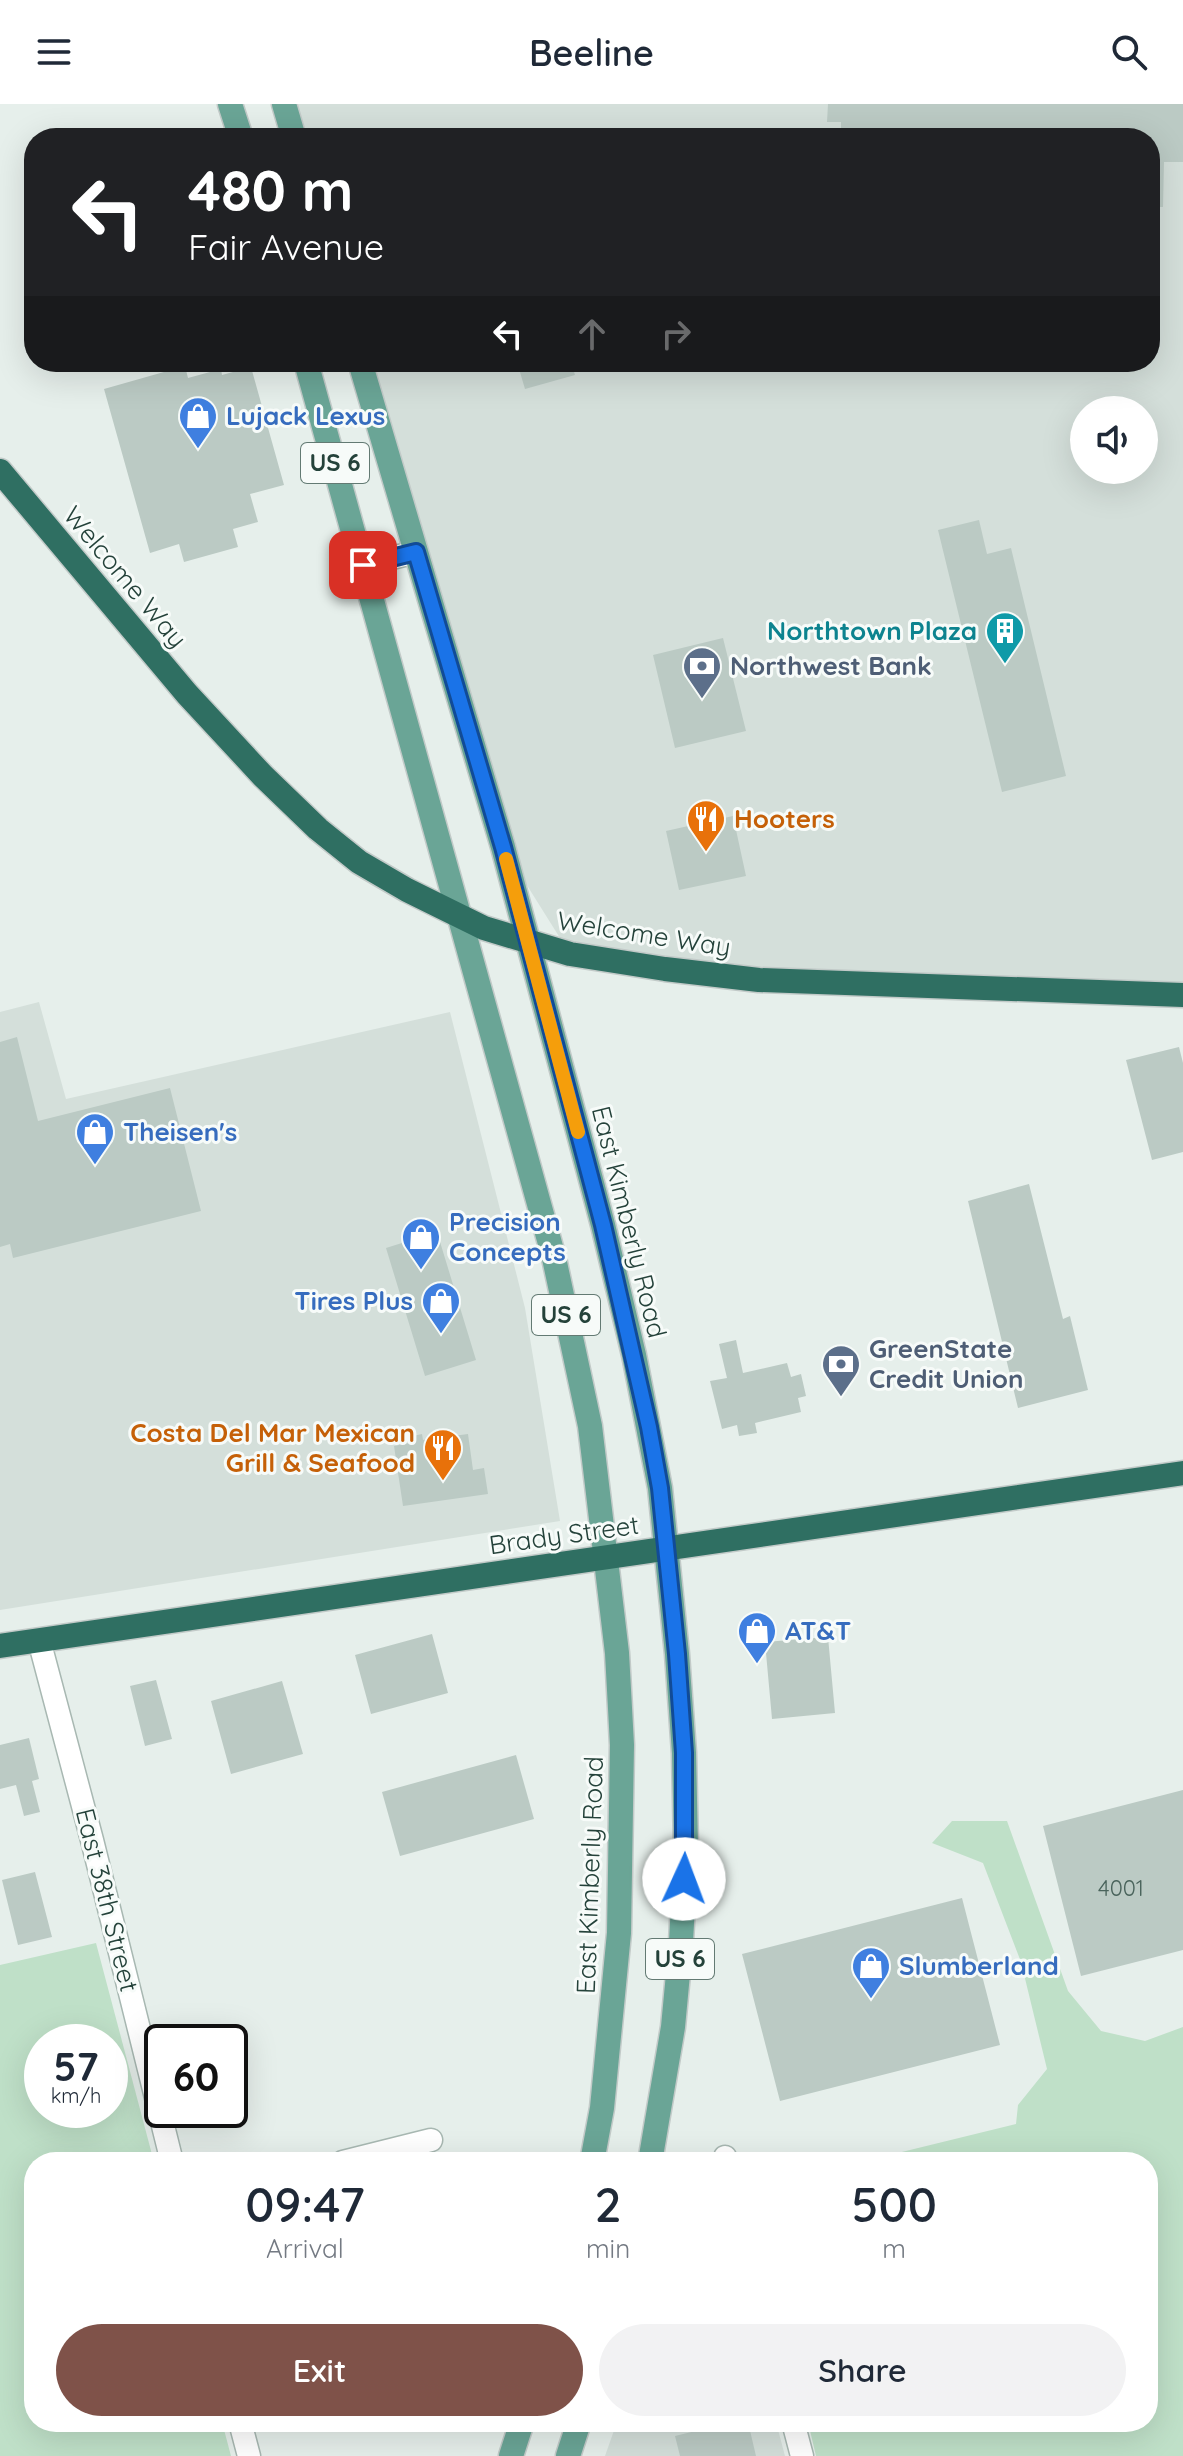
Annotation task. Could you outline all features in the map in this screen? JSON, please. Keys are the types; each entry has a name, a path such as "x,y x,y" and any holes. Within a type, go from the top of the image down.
{"highway":[{"name":"Welcome Way","path":"0,471 187,694 307,819 359,862 484,928 570,954 759,980 1183,995"},
{"name":"Brady Street","path":"0,1646 1183,1473"}],"main road":[{"path":"230,104 238,128"},
{"path":"284,104 291,128"},
{"name":"US 6","path":"309,372 363,565"},
{"name":"US 6","path":"363,372 416,552"},
{"name":"East Kimberly Road","path":"416,552 503,847 603,1225 634,1355 660,1488 684,1753 686,1847 673,2027 652,2152"},
{"name":"East Kimberly Road","path":"363,565 554,1258 590,1426 617,1653 622,1745 619,1933 602,2108 594,2152"},
{"path":"511,2456 519,2432"},
{"path":"568,2456 576,2432"}],"street":[{"path":"363,565 416,552"},
{"name":"East 38th Street","path":"39,1640 170,2152"},
{"path":"383,2152 431,2140"},
{"path":"243,2432 249,2456"},
{"path":"796,2432 802,2456"}],"shaded area":[{"path":"284,104 1183,104 1183,995 1019,991 570,954 503,847 363,372 1160,372 1160,128 291,128"},
{"path":"39,1002 66,1099 450,1012 525,1308 560,1521 0,1610 0,1012"},
{"path":"613,2432 779,2432 785,2456 605,2456"}],"green space":[{"path":"952,1821 1007,1821 1068,1991 1101,2031 1145,2041 1183,2027 1183,2456 816,2456 810,2432 1158,2432 1158,2152 902,2152 1016,2124 1018,2105 1047,2069 1021,1962 983,1863 932,1843"},
{"path":"96,1943 117,2024 24,2024 24,2128 128,2128 128,2064 151,2152 24,2152 24,2432 225,2432 231,2456 0,2456 0,1965"}],"building":[{"path":"828,104 1183,104 1183,162 1164,162 1163,207 1160,207 1160,128 841,128 841,122 827,122"},
{"name":"Lujack Lexus","path":"164,372 186,372 188,378 210,372 222,372 222,375 252,372 284,485 250,494 258,522 233,529 238,547 184,562 179,544 150,553 104,389"},
{"path":"520,372 574,372 575,375 525,389"},
{"name":"Northtown Plaza","path":"979,520 987,554 1011,548 1066,776 1002,792 938,530"},
{"path":"723,638 746,731 675,748 653,655"},
{"name":"Hooters","path":"733,816 746,876 679,890 666,831"},
{"name":"Theisen's","path":"17,1037 38,1121 170,1088 201,1211 13,1258 10,1244 0,1247 0,1042"},
{"path":"1179,1047 1183,1063 1183,1152 1152,1160 1126,1060"},
{"path":"1029,1184 1063,1319 1070,1316 1088,1390 1018,1408 968,1201"},
{"path":"437,1232 476,1360 425,1376 386,1248"},
{"path":"736,1340 743,1373 787,1363 791,1377 801,1374 806,1396 798,1398 801,1412 755,1423 757,1433 739,1436 737,1425 722,1429 710,1381 727,1378 719,1344"},
{"name":"Costa Del Mar Mexican Grill & Seafood","path":"422,1434 423,1440 468,1434 473,1470 484,1468 488,1494 403,1506 394,1446 409,1443 408,1437"},
{"path":"432,1634 448,1693 371,1714 355,1655"},
{"path":"828,1637 835,1713 772,1719 765,1642"},
{"path":"156,1680 172,1739 145,1746 130,1686"},
{"path":"282,1681 303,1754 231,1774 211,1701"},
{"path":"29,1738 39,1779 32,1781 40,1812 24,1816 16,1785 0,1789 0,1745"},
{"path":"516,1755 534,1819 400,1856 382,1792"},
{"path":"1183,1790 1183,1950 1081,1976 1043,1826"},
{"path":"35,1872 52,1937 18,1945 2,1880"},
{"name":"Slumberland","path":"962,1898 1000,2045 780,2101 742,1954"},
{"path":"691,2432 750,2432 756,2456 680,2456 675,2436"}],"slow traffic":[{"path":"506,859 578,1132"}],"place":[{"name":"Lujack Lexus","path":"198,450"},
{"name":"Northtown Plaza","path":"1005,665"},
{"name":"Northwest Bank","path":"702,700"},
{"name":"Hooters","path":"706,853"},
{"name":"Theisen's","path":"95,1166"},
{"name":"Precision Concepts","path":"421,1271"},
{"name":"Tires Plus","path":"441,1335"},
{"name":"GreenState Credit Union","path":"841,1398"},
{"name":"Costa Del Mar Mexican Grill & Seafood","path":"443,1482"},
{"name":"AT&T","path":"757,1665"},
{"name":"Slumberland","path":"871,2000"}],"route":[{"path":"363,565 416,552 503,847 603,1225 634,1355 660,1488 684,1753 684,1879"}]}
